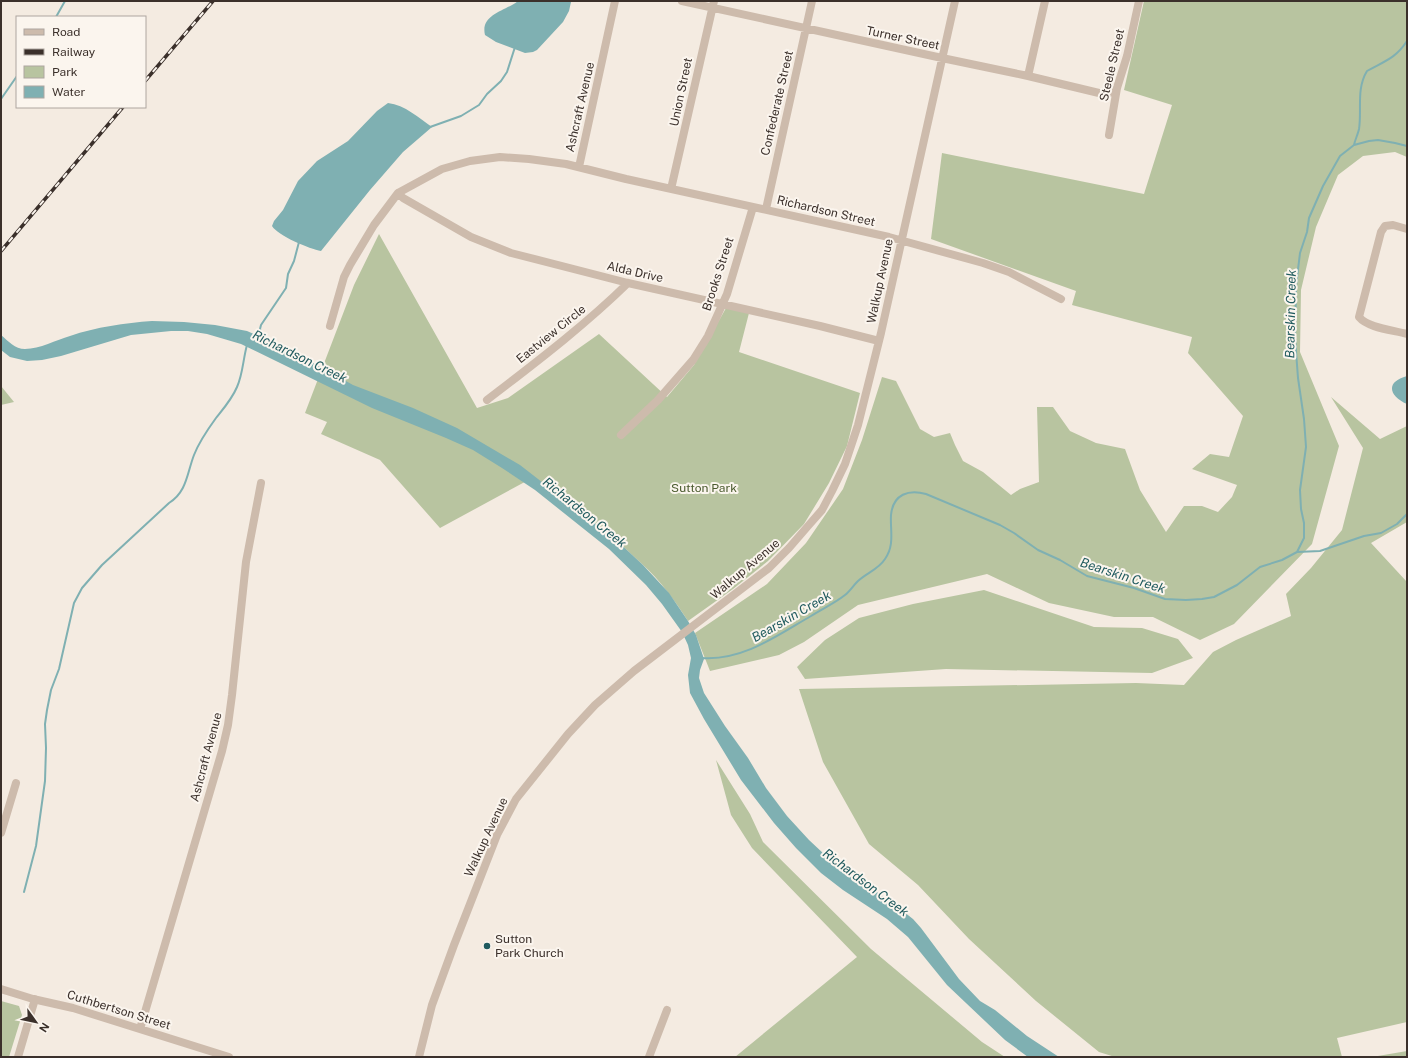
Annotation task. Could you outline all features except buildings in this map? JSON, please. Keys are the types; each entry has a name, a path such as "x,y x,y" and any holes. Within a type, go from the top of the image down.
{"street":[{"name":"Ashcraft Avenue","path":"330,326 344,277 350,264 374,225 398,193 442,169 470,161 500,157 529,159 579,167 615,1"},
{"name":"Turner Street","path":"682,1 714,4 807,28 1099,93 1109,93 1117,88"},
{"name":"Confederate Street","path":"766,210 812,1"},
{"name":"Walkup Avenue","path":"419,1057 432,1005 454,945 497,835 516,799 563,739 595,705 629,676 768,568 789,548 822,510 845,464 858,425 902,241 955,1"},
{"path":"1028,76 1045,1"},
{"name":"Steele Street","path":"1109,135 1117,88 1127,56 1139,1"},
{"name":"Union Street","path":"671,188 714,4"},
{"name":"Richardson Street","path":"579,167 954,254 1002,270 1061,299"},
{"name":"Alda Drive","path":"398,193 403,198 471,237 489,246 511,254 628,283 879,341"},
{"name":"Brooks Street","path":"621,435 658,400 693,360 708,336 724,304 753,207"},
{"path":"1407,229 1393,225 1385,226 1381,232 1359,317 1363,322 1371,325 1407,334"},
{"name":"Eastview Circle","path":"487,400 605,306 628,283"},
{"name":"Ashcraft Avenue","path":"140,1029 222,751 228,725 246,562 261,483"},
{"path":"1,833 16,783"},
{"name":"Cuthbertson Street","path":"1,988 35,999 73,1008 229,1057"},
{"path":"18,1057 35,999"},
{"path":"649,1057 667,1010"}],"green space":[{"path":"1144,1 1407,1 1407,157 1395,152 1363,156 1338,175 1316,227 1301,290 1300,352 1339,446 1312,544 1234,624 1200,640 1153,617 1114,617 1049,603 987,574 858,605 804,642 779,655 710,671 695,633 767,584 806,543 843,489 862,440 882,377 896,381 920,429 934,437 950,433 963,461 983,472 1011,495 1020,489 1039,482 1037,407 1053,407 1070,431 1096,443 1125,449 1140,490 1166,532 1184,506 1202,506 1218,512 1232,497 1237,485 1192,469 1210,454 1229,457 1243,416 1188,353 1192,337 1072,305 1076,291 931,239 942,153 1144,194 1172,105 1124,90"},
{"name":"Sutton Park","path":"379,234 477,408 508,398 599,334 667,397 694,365 726,308 749,313 739,352 860,393 847,446 829,483 804,524 768,561 733,589 688,621 667,591 642,564 576,508 534,477 440,528 380,460 321,434 327,422 305,413 354,285"},
{"path":"1,386 14,402 1,405"},
{"path":"1331,397 1380,439 1407,426 1407,522 1371,543 1407,582 1407,1022 1337,1038 1342,1057 1115,1057 1099,1052 1036,1001 969,939 918,885 869,844 823,762 799,689 1136,683 1184,685 1213,652 1236,640 1291,616 1286,594 1311,568 1342,530 1363,448"},
{"path":"984,590 1094,627 1142,628 1178,639 1193,658 1152,673 946,669 805,679 797,667 825,640 859,618 913,604"},
{"path":"716,760 750,814 763,842 871,949 982,1042 1005,1057 735,1057 857,957 752,848 731,815"},
{"path":"1,1001 19,1006 22,1015 9,1057 1,1057"},
{"path":"1407,1051 1407,1057 1372,1057"}],"water":[{"path":"518,1 571,2 569,11 563,22 537,50 533,52 525,53 496,42 485,35 484,28 486,22 495,14"},
{"path":"388,103 406,109 432,127 403,152 321,251 295,242 275,230 272,226 274,221 283,210 298,181 317,161 348,141 377,111"},
{"name":"Richardson Creek","path":"152,321 215,325 247,331 288,349 353,385 413,408 457,428 520,465 614,538 643,565 669,593 688,621 696,635 704,659 699,678 704,693 748,758 766,788 787,816 824,854 913,919 959,979 980,1001 995,1010 1027,1036 1059,1057 1028,1057 1005,1040 947,985 908,937 887,919 843,890 821,873 796,848 774,823 741,780 704,719 690,693 688,675 691,658 688,645 682,632 662,604 646,585 609,549 535,490 473,450 372,408 241,344 207,334 188,331 171,331 131,335 61,356 42,360 27,361 10,357 1,350 1,335 18,348 31,349 90,330 121,324"},
{"path":"1407,376 1407,404 1396,397 1392,389 1395,382"}],"waterway":[{"path":"57,16 65,1"},
{"path":"1354,145 1360,122 1360,92 1367,71 1385,62 1399,51 1407,41"},
{"path":"430,127 461,116 479,105 487,94 501,81 507,72 515,47"},
{"path":"1,99 16,77"},
{"name":"Bearskin Creek","path":"702,658 717,658 732,655 760,645 845,595 857,582 879,566 885,559 891,543 892,508 898,498 908,493 914,492 926,494 1000,525 1038,550 1060,560 1087,576 1134,588 1165,599 1186,600 1214,597 1237,585 1260,567 1282,560 1297,552 1304,538 1304,523 1301,509 1300,490 1306,447 1295,338 1296,286 1300,253 1307,232 1309,218 1323,186 1340,156 1354,145 1378,140 1407,146"},
{"name":"Richardson Creek","path":"260,339 262,337 260,329 261,325 286,288 288,274 294,261 299,242"},
{"name":"Richardson Creek","path":"24,892 36,846 45,781 45,724 47,710 51,690 59,669 74,603 82,588 102,565 180,493 186,482 198,445 237,387 241,377 247,345"},
{"path":"1297,552 1320,551 1364,536 1381,533 1397,524 1407,514"}],"railway":[{"path":"146,80 213,1"},
{"path":"1,251 122,108"}],"place":[{"name":"Sutton Park Church","path":"487,946"}]}
